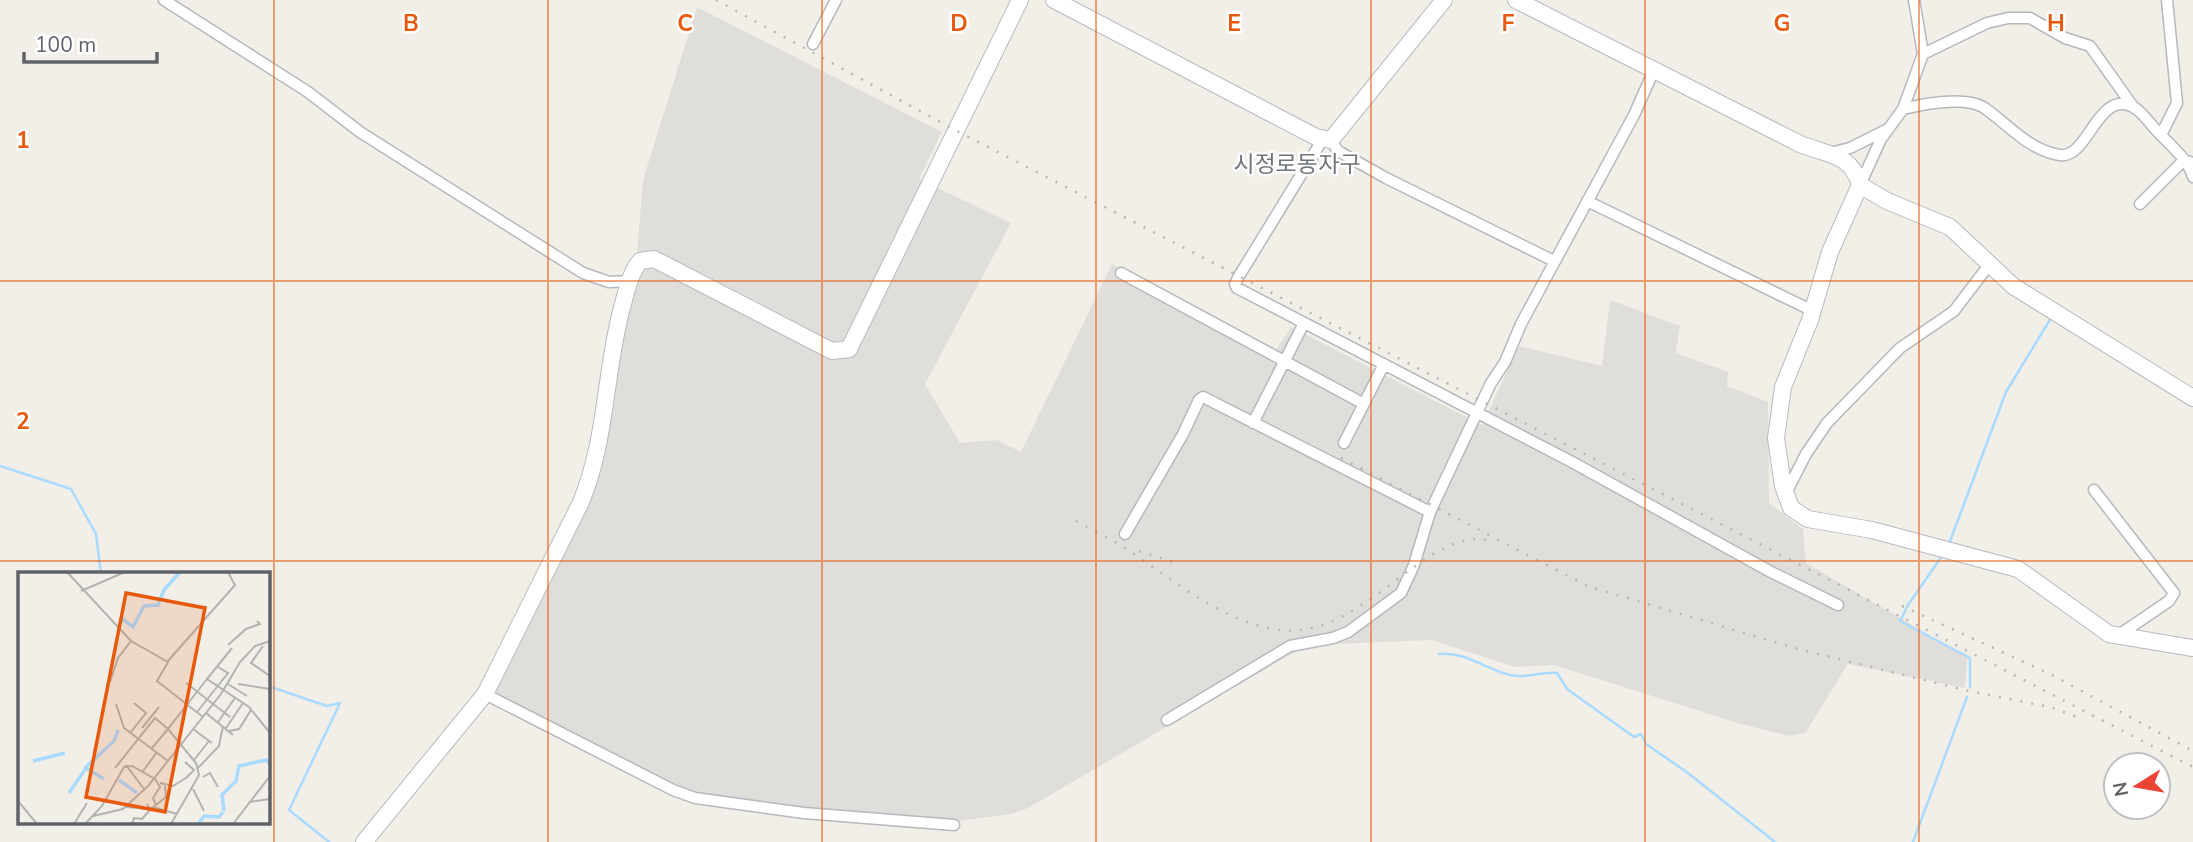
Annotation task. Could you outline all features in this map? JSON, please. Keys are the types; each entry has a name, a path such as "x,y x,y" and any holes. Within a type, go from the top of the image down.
{"street":[{"path":"164,0 308,92 360,132 574,267 608,282 630,281"},
{"path":"813,44 836,0"},
{"path":"363,842 485,694 587,486 614,340 630,281 640,261 654,259 832,351 849,349 1020,0"},
{"path":"1054,0 1327,139 1338,152 1374,172 1554,261"},
{"path":"1444,0 1327,139 1235,284 1241,292 1384,364 1838,605"},
{"path":"1516,0 1822,153 1851,164 1860,185 1887,201 1950,227 1989,265 2026,294 2193,398"},
{"path":"1914,0 1923,54 1903,109 1888,129 1830,252 1813,311 1790,366 1777,425 1786,495 1791,508 1808,519 1872,530 2024,572 2101,630 2116,637 2193,648"},
{"path":"2161,135 2176,103 2167,0"},
{"path":"1923,54 1987,23 2008,18 2030,18 2065,38 2090,46 2134,108 2188,161 2193,177"},
{"path":"1167,720 1290,646 1340,636 1390,603 1407,584 1430,512 1554,261 1634,115 1654,70"},
{"path":"1903,109 1941,104 1976,104 2018,135 2049,152 2063,156 2075,151 2107,110 2121,106 2134,108"},
{"path":"1822,153 1850,148 1888,129"},
{"path":"2140,204 2188,161"},
{"path":"1587,201 1813,311"},
{"path":"1786,495 1806,454 1827,423 1900,348 1954,311 1989,265"},
{"path":"1121,273 1364,404"},
{"path":"1253,422 1304,323"},
{"path":"1344,443 1384,364"},
{"path":"1125,534 1183,434 1200,397 1430,512"},
{"path":"2094,489 2174,593 2169,601 2116,637"},
{"path":"485,694 695,799 804,813 954,825"}],"shaded area":[{"path":"697,7 942,132 919,179 1011,223 925,384 960,443 997,440 1021,452 1112,264 1276,350 1291,327 1482,425 1519,346 1602,366 1610,300 1680,326 1676,353 1728,372 1727,386 1768,402 1769,503 1803,529 1806,563 1967,657 1965,688 1848,664 1805,733 1789,736 1741,724 1554,665 1515,667 1432,640 1334,644 1300,649 1028,808 1012,814 958,821 812,810 686,792 491,691 585,507 603,465 615,362 634,292 643,180"}],"waterway":[{"path":"1949,544 2006,392 2051,318"},
{"path":"0,466 71,489 96,534 101,572"},
{"path":"1942,556 1900,621 1970,658 1970,687"},
{"path":"1439,654 1460,656 1508,674 1523,676 1557,673 1567,689 1634,737 1641,734 1646,744 1688,773 1775,842"},
{"path":"270,687 327,706 340,703 289,810 329,842"},
{"path":"1913,842 1967,697"}],"railway":[{"path":"716,0 955,130 2193,767"},
{"path":"1341,458 1587,586 1798,649 1969,691 2050,707 2080,718"},
{"path":"1076,521 1117,543 1218,609 1259,626 1281,630 1312,628 1341,617 1446,547 1470,540 1494,542"},
{"path":"1139,551 1179,564"},
{"path":"1902,606 2052,675 2193,751"}],"district":[{"name":"시정로동자구","path":"1297,164"}]}
